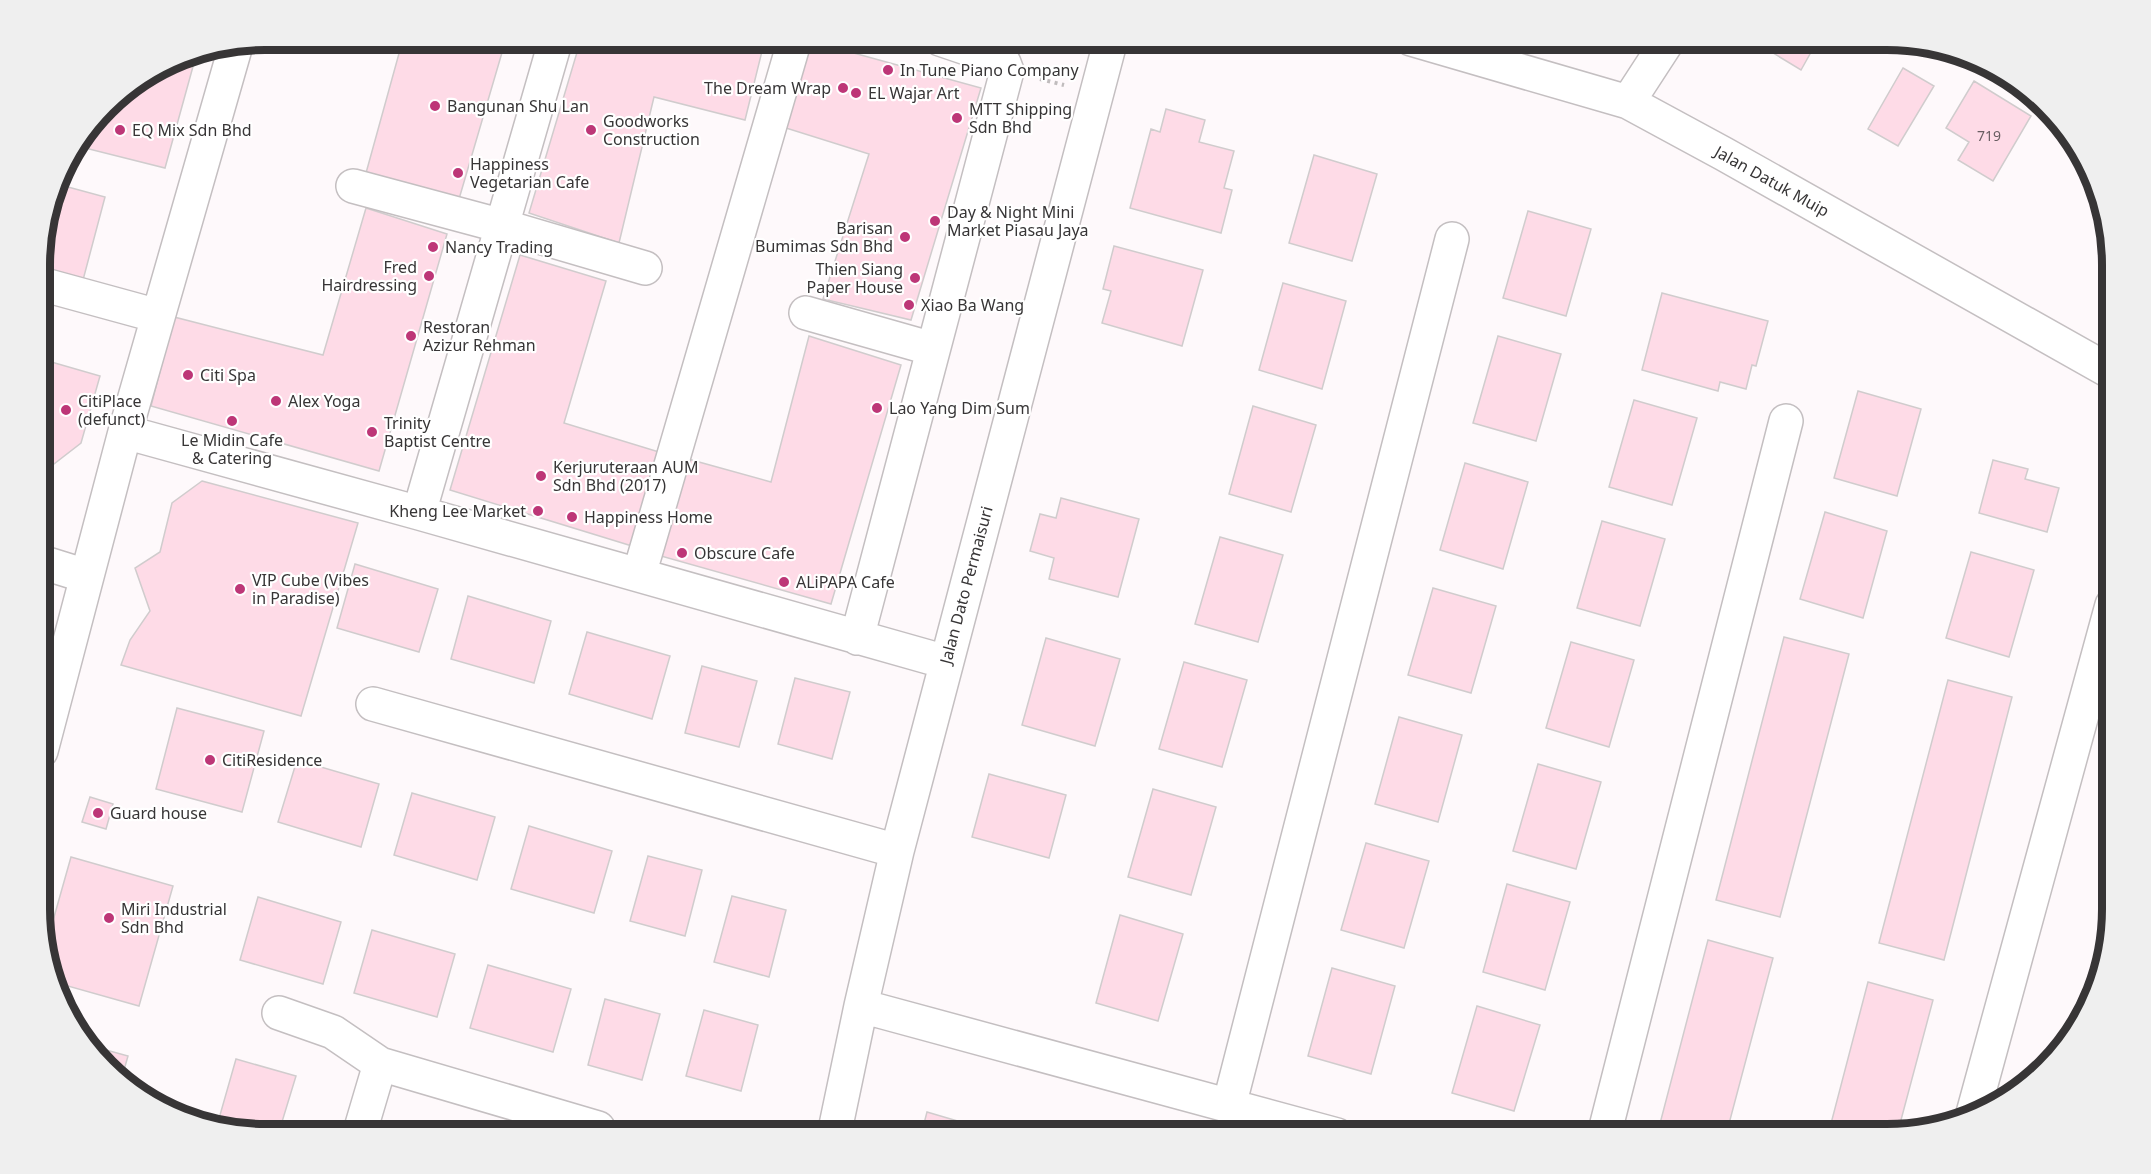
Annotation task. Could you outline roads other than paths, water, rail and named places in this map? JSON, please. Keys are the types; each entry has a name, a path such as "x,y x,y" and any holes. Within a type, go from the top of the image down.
{"street":[{"path":"419,513 553,50"},
{"path":"639,575 792,50"},
{"path":"857,638 1007,71 1004,63 996,58 972,50"},
{"name":"Jalan Dato Permaisuri","path":"836,1124 897,851 1108,50"},
{"name":"Jalan Datuk Muip","path":"1449,50 1628,102 2102,366"},
{"path":"1628,102 1662,50"},
{"path":"50,716 125,432 234,51"},
{"path":"353,186 645,268"},
{"path":"1229,1106 1452,239"},
{"path":"50,286 158,316"},
{"path":"806,314 933,349"},
{"path":"1607,1124 1786,421"},
{"path":"125,432 946,662"},
{"path":"50,565 86,576"},
{"path":"1975,1105 2102,642"},
{"path":"373,704 897,851"},
{"path":"861,1006 1296,1124"},
{"path":"279,1013 333,1032 380,1064 576,1124"},
{"path":"362,1124 380,1064"}],"place":[{"name":"In Tune Piano Company","path":"888,70"},
{"name":"The Dream Wrap","path":"843,88"},
{"name":"EL Wajar Art","path":"856,93"},
{"name":"Bangunan Shu Lan","path":"435,106"},
{"name":"MTT Shipping Sdn Bhd","path":"957,118"},
{"name":"EQ Mix Sdn Bhd","path":"120,130"},
{"name":"Goodworks Construction","path":"591,130"},
{"name":"Happiness Vegetarian Cafe","path":"458,173"},
{"name":"Day & Night Mini Market Piasau Jaya","path":"935,221"},
{"name":"Barisan Bumimas Sdn Bhd","path":"905,237"},
{"name":"Nancy Trading","path":"433,247"},
{"name":"Fred Hairdressing","path":"429,276"},
{"name":"Thien Siang Paper House","path":"915,278"},
{"name":"Xiao Ba Wang","path":"909,305"},
{"name":"Restoran Azizur Rehman","path":"411,336"},
{"name":"Citi Spa","path":"188,375"},
{"name":"Alex Yoga","path":"276,401"},
{"name":"Lao Yang Dim Sum","path":"877,408"},
{"name":"CitiPlace (defunct)","path":"66,410"},
{"name":"Le Midin Cafe & Catering","path":"232,421"},
{"name":"Trinity Baptist Centre","path":"372,432"},
{"name":"Kerjuruteraan AUM Sdn Bhd (2017)","path":"541,476"},
{"name":"Kheng Lee Market","path":"538,511"},
{"name":"Happiness Home","path":"572,517"},
{"name":"Obscure Cafe","path":"682,553"},
{"name":"ALiPAPA Cafe","path":"784,582"},
{"name":"VIP Cube (Vibes in Paradise)","path":"240,589"},
{"name":"CitiResidence","path":"210,760"},
{"name":"Guard house","path":"98,813"},
{"name":"Miri Industrial Sdn Bhd","path":"109,918"}]}
